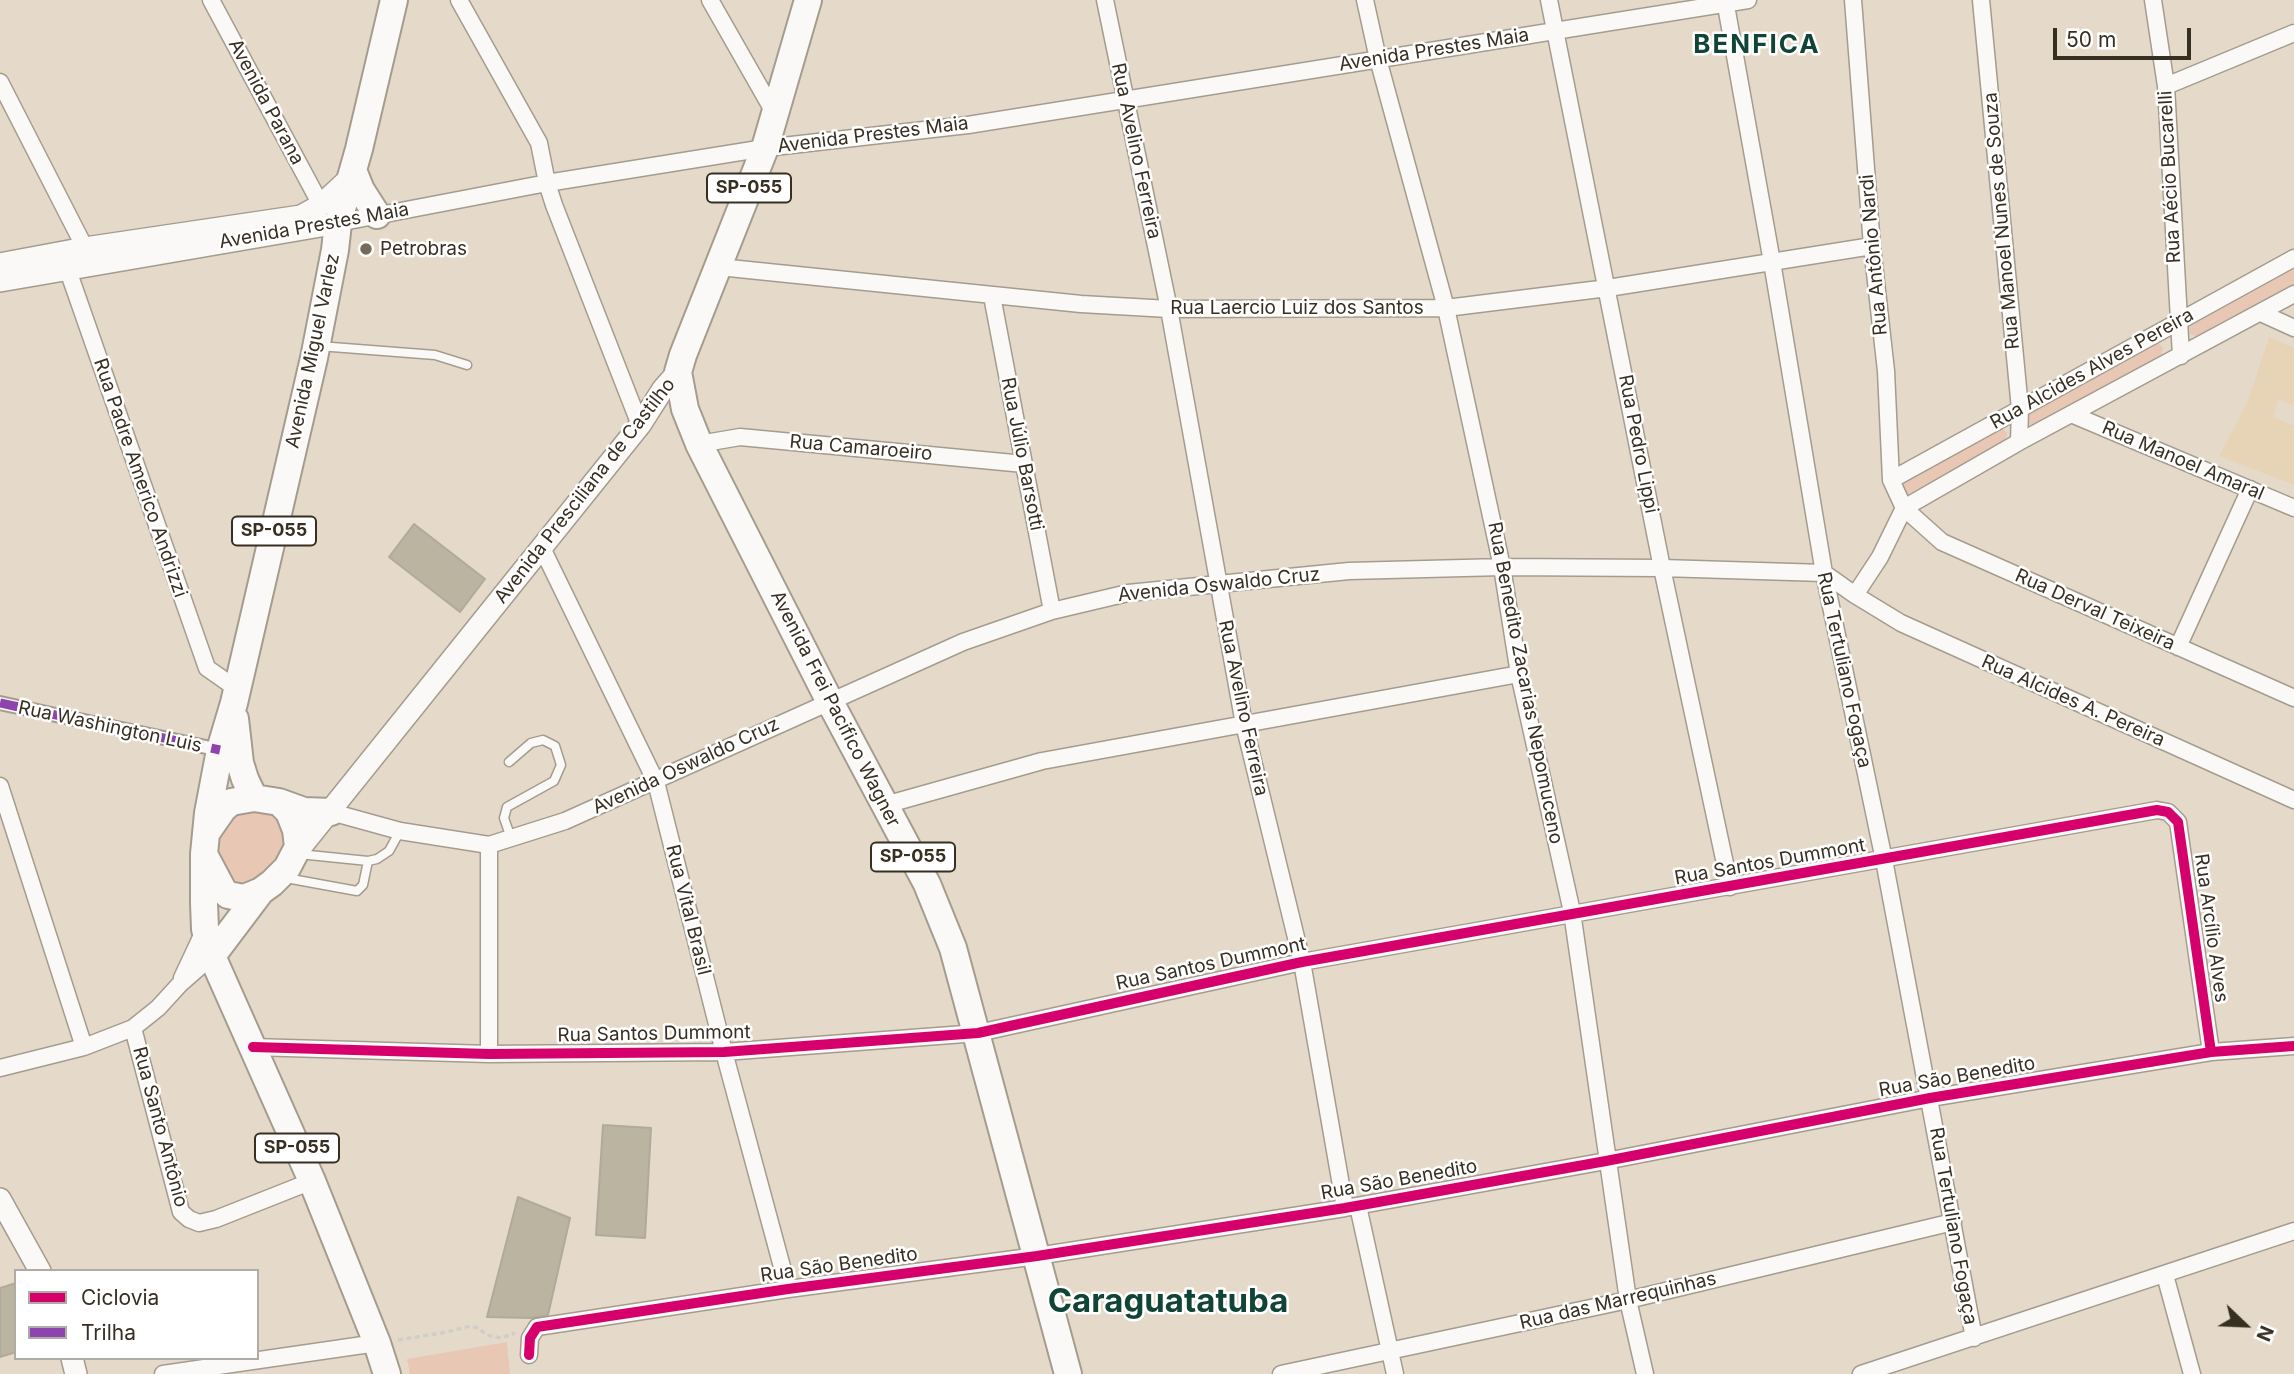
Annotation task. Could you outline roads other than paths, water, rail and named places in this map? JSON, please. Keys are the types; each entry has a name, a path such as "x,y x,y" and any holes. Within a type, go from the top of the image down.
{"main road":[{"name":"Avenida Miguel Varlez","path":"236,696 335,250 330,214 352,173 394,0"},
{"name":"Avenida Presciliana de Castilho","path":"678,372 765,148 808,0"},
{"path":"352,173 377,215"},
{"name":"Avenida Frei Pacifico Wagner","path":"678,372 685,409 699,444 932,897 953,948 1068,1374"},
{"name":"SP-055","path":"236,696 220,750 205,844 205,929 212,956 312,1181 387,1374"},
{"name":"SP-055","path":"236,696 236,738 240,763 267,800 293,819 298,840 296,853"},
{"path":"270,884 244,898 228,895 216,880 205,844 223,809 239,799 267,800 304,811 331,812"},
{"path":"212,956 296,853"}],"street":[{"name":"Avenida Parana","path":"211,0 330,214"},
{"path":"459,0 539,144 547,183 640,425"},
{"path":"710,0 775,114"},
{"name":"Rua Avelino Ferreira","path":"1105,0 1169,309 1244,724 1302,962 1352,1207 1395,1374"},
{"name":"Rua Benedito Zacarias Nepomuceno","path":"1365,0 1378,59 1446,307 1502,567 1518,674 1572,912 1606,1161 1628,1300 1644,1374"},
{"name":"Rua Pedro Lippi","path":"1549,0 1662,568 1731,887"},
{"name":"Avenida Prestes Maia","path":"0,264 64,261 330,214 377,215 547,183 765,148 968,125 1748,0"},
{"name":"Rua Antônio Nardi","path":"1853,0 1872,246 1886,371 1891,480 1904,508"},
{"name":"Rua Manoel Nunes de Souza","path":"1981,0 2020,409 2019,442"},
{"name":"Rua Aécio Bucarelli","path":"2153,0 2166,86 2181,356"},
{"name":"Rua Tertuliano Fogaça","path":"1726,2 1824,573 1884,860 1974,1338"},
{"path":"2166,86 2294,33"},
{"path":"0,82 87,257"},
{"name":"Rua Laercio Luiz dos Santos","path":"719,267 992,296 1169,309 1446,307 1608,288 1872,246"},
{"name":"Rua Alcides Alves Pereira","path":"1891,480 2294,258"},
{"name":"Avenida Prestes Maia","path":"0,281 64,261"},
{"name":"Rua Padre Americo Andrizzi","path":"64,261 207,668 236,696"},
{"name":"Rua Alcides Alves Pereira","path":"1904,508 2019,442 2294,294"},
{"name":"Rua Júlio Barsotti","path":"992,296 1052,611"},
{"path":"2261,313 2294,328"},
{"name":"Avenida Presciliana de Castilho","path":"296,853 640,425 663,389 678,372"},
{"name":"Rua Manoel Amaral","path":"2071,414 2294,508"},
{"name":"Rua Camaroeiro","path":"699,444 740,437 1024,464"},
{"path":"2178,646 2250,489"},
{"path":"1855,594 1880,556 1904,508"},
{"name":"Rua Derval Teixeira","path":"1904,508 1942,542 2294,698"},
{"name":"Rua Vital Brasil","path":"542,548 656,782 724,1052 788,1289"},
{"name":"Avenida Oswaldo Cruz","path":"331,812 400,831 489,845 565,821 963,642 1052,611 1128,593 1349,571 1502,567 1824,573"},
{"name":"Rua Alcides A. Pereira","path":"1824,573 1901,623 2294,800"},
{"path":"885,805 1042,761 1518,674"},
{"name":"Rua Washington Luis","path":"0,703 220,750"},
{"path":"0,786 85,1047"},
{"name":"Rua Santos Dummont","path":"253,1047 489,1054 724,1052 978,1033 1302,962 2157,810 2168,812"},
{"name":"Rua Arcílio Alves","path":"2168,812 2178,822 2211,1052"},
{"path":"489,845 489,1054"},
{"path":"180,984 205,929"},
{"path":"0,1068 85,1047 133,1028 212,956"},
{"name":"Rua Santo Antônio","path":"133,1028 181,1212 189,1219 199,1223 216,1219 312,1181"},
{"name":"Rua São Benedito","path":"529,1355 530,1338 537,1327 788,1289 1037,1256 1352,1207 1930,1098 2211,1052 2294,1046"},
{"path":"0,1199 39,1269"},
{"name":"Rua das Marrequinhas","path":"1281,1374 1628,1300 1953,1222"},
{"path":"1864,1373 2294,1231"},
{"path":"2165,1275 2192,1374"},
{"path":"163,1374 377,1343"}],"lane":[{"path":"316,345 435,355 467,365"},
{"path":"509,762 531,743 543,740 555,746 561,765 554,781 507,807 504,818 511,838"},
{"path":"296,853 368,861 384,856 400,831"},
{"path":"270,884 357,891 363,885 368,861"}],"place":[{"name":"Petrobras","path":"366,249"}],"district":[{"name":"BENFICA","path":"1757,45"},
{"name":"Caraguatatuba","path":"1168,1302"}]}
